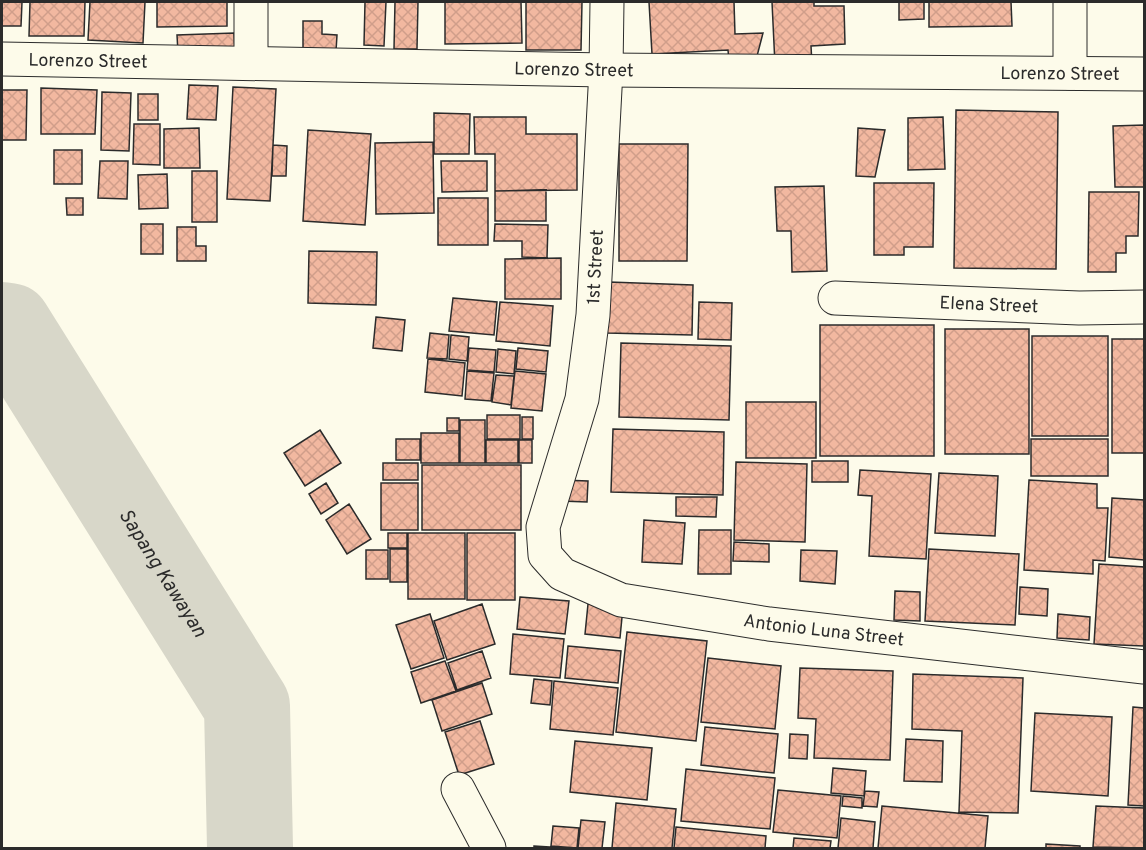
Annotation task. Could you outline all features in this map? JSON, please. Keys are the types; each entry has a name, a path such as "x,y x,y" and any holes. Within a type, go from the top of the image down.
{"street":[{"path":"251,2 251,63"},
{"name":"1st Street","path":"543,526 584,389 593,315 606,70 607,2"},
{"path":"1070,2 1070,73"},
{"name":"Lorenzo Street","path":"2,59 606,70 1144,74"},
{"name":"Elena Street","path":"835,298 1079,308 1144,307"},
{"name":"Antonio Luna Street","path":"543,526 545,555 562,574 621,600 769,624 1144,667"},
{"path":"458,789 489,849"}],"building":[{"path":"2,2 22,2 21,26 2,26"},
{"path":"30,2 85,2 84,36 29,36"},
{"path":"90,2 145,2 143,43 88,40"},
{"path":"157,2 227,2 227,26 157,27"},
{"path":"365,2 386,2 384,46 364,45"},
{"path":"395,2 418,2 417,49 394,49"},
{"path":"445,2 521,2 522,43 445,44"},
{"path":"526,2 582,2 581,50 526,50"},
{"path":"649,2 734,2 735,34 763,33 756,60 729,61 728,50 652,54"},
{"path":"772,2 814,2 814,6 844,6 845,44 811,46 812,64 775,65"},
{"path":"899,2 924,2 924,19 899,20"},
{"path":"929,2 1011,2 1012,26 929,27"},
{"path":"303,21 322,21 322,34 337,35 336,51 303,50"},
{"path":"234,33 235,51 178,53 177,35"},
{"path":"189,85 218,86 216,120 187,119"},
{"path":"233,87 276,89 270,201 227,199"},
{"path":"41,88 97,90 95,134 41,134"},
{"path":"2,90 27,90 26,140 2,140"},
{"path":"102,92 131,93 129,151 101,150"},
{"path":"138,94 158,94 158,120 138,120"},
{"path":"956,110 1058,112 1056,269 954,268"},
{"path":"434,113 470,114 469,154 434,154"},
{"path":"474,117 526,117 526,134 577,134 577,190 495,191 495,154 475,154"},
{"path":"943,117 945,169 908,170 908,118"},
{"path":"134,124 160,124 160,165 133,164"},
{"path":"1144,125 1144,187 1115,187 1113,126"},
{"path":"199,128 200,168 164,168 164,129"},
{"path":"858,128 885,130 875,177 856,176"},
{"path":"308,130 371,134 365,225 303,221"},
{"path":"433,142 434,213 376,214 375,143"},
{"path":"619,144 688,144 687,261 619,261"},
{"path":"273,145 287,146 286,176 272,176"},
{"path":"54,150 82,150 82,184 54,184"},
{"path":"100,161 128,161 127,199 98,198"},
{"path":"441,161 487,161 487,191 442,192"},
{"path":"192,171 217,171 217,222 192,222"},
{"path":"167,174 168,208 139,209 138,175"},
{"path":"874,183 934,183 933,247 904,247 904,255 874,255"},
{"path":"824,186 827,271 792,272 791,231 777,231 775,187"},
{"path":"546,190 546,221 495,221 495,191"},
{"path":"1089,192 1139,192 1138,236 1126,236 1126,253 1116,253 1116,272 1088,272"},
{"path":"66,198 83,198 83,215 67,215"},
{"path":"438,198 488,198 488,245 438,245"},
{"path":"141,224 163,224 163,254 141,254"},
{"path":"495,224 548,225 547,258 522,257 522,241 494,241"},
{"path":"177,227 196,227 196,246 206,246 206,261 177,261"},
{"path":"309,251 377,252 376,305 308,303"},
{"path":"561,258 561,299 505,299 505,259"},
{"path":"609,282 693,285 692,335 607,333"},
{"path":"453,298 497,302 494,335 449,331"},
{"path":"500,302 553,306 550,346 496,341"},
{"path":"699,302 732,303 731,340 698,339"},
{"path":"376,317 405,320 402,351 373,348"},
{"path":"820,325 934,325 934,456 820,456"},
{"path":"945,329 1029,329 1029,454 945,454"},
{"path":"430,333 449,335 447,359 427,358"},
{"path":"451,335 469,337 467,361 449,359"},
{"path":"1032,336 1108,336 1108,436 1032,436"},
{"path":"1112,339 1144,339 1144,453 1112,453"},
{"path":"621,343 731,346 729,420 619,417"},
{"path":"469,348 496,350 494,372 467,370"},
{"path":"518,348 548,351 546,372 516,369"},
{"path":"498,349 516,351 514,374 496,372"},
{"path":"428,359 465,363 462,396 425,392"},
{"path":"467,371 494,373 491,401 465,399"},
{"path":"515,371 546,374 542,411 511,408"},
{"path":"496,375 514,376 511,405 492,402"},
{"path":"746,402 816,402 816,458 746,458"},
{"path":"487,415 520,415 520,439 487,439"},
{"path":"522,417 533,417 533,439 522,439"},
{"path":"447,418 459,418 459,431 447,431"},
{"path":"460,420 485,420 485,463 460,463"},
{"path":"613,429 724,432 723,495 611,492"},
{"path":"320,430 341,463 305,486 284,453"},
{"path":"421,433 459,433 459,463 421,463"},
{"path":"396,439 420,439 420,460 396,460"},
{"path":"1031,439 1108,439 1108,476 1031,476"},
{"path":"486,440 518,440 518,463 486,463"},
{"path":"519,440 532,440 532,463 519,463"},
{"path":"812,461 848,461 848,482 812,482"},
{"path":"736,462 807,464 805,542 734,540"},
{"path":"383,463 418,463 418,480 383,480"},
{"path":"422,465 521,465 521,530 422,530"},
{"path":"860,470 931,474 926,559 869,556 872,496 858,495"},
{"path":"939,473 998,476 995,536 935,533"},
{"path":"561,480 588,481 587,502 561,501"},
{"path":"1029,480 1097,484 1097,508 1108,508 1105,561 1093,560 1093,574 1024,570"},
{"path":"326,483 338,503 321,514 309,494"},
{"path":"381,483 418,483 418,530 381,530"},
{"path":"676,497 717,497 716,517 676,516"},
{"path":"1112,498 1144,500 1144,560 1109,557"},
{"path":"349,504 371,539 347,554 326,520"},
{"path":"644,520 685,523 682,564 642,562"},
{"path":"699,530 731,530 731,574 698,574"},
{"path":"388,533 407,533 407,548 388,548"},
{"path":"408,533 465,533 465,599 408,599"},
{"path":"467,533 515,533 515,600 467,600"},
{"path":"734,542 769,544 769,562 733,561"},
{"path":"390,549 407,549 407,582 390,582"},
{"path":"929,549 1019,554 1015,625 925,621"},
{"path":"366,550 388,550 388,579 366,579"},
{"path":"801,550 837,551 835,584 800,581"},
{"path":"1099,564 1144,567 1144,646 1094,644"},
{"path":"1020,587 1048,589 1047,616 1019,614"},
{"path":"895,591 920,592 920,621 894,620"},
{"path":"520,597 569,601 565,634 517,629"},
{"path":"482,604 495,644 447,660 434,621"},
{"path":"588,604 623,607 620,638 585,634"},
{"path":"430,614 444,658 411,669 396,625"},
{"path":"1058,614 1090,617 1089,640 1057,638"},
{"path":"627,632 707,641 696,741 616,732"},
{"path":"513,634 564,639 560,678 510,674"},
{"path":"568,646 621,651 618,683 565,678"},
{"path":"482,651 491,678 457,690 448,663"},
{"path":"708,658 781,666 775,729 701,722"},
{"path":"445,661 456,691 421,703 411,672"},
{"path":"800,668 893,671 890,760 814,758 816,719 798,718"},
{"path":"913,674 1023,678 1018,813 959,812 962,731 912,729"},
{"path":"534,679 552,681 550,705 531,703"},
{"path":"554,681 618,688 613,735 550,729"},
{"path":"482,683 492,714 442,731 432,700"},
{"path":"1133,707 1144,708 1144,806 1128,805"},
{"path":"1035,713 1112,717 1108,796 1031,791"},
{"path":"480,721 494,764 459,775 445,732"},
{"path":"705,727 778,734 774,773 701,765"},
{"path":"790,734 808,735 807,759 789,758"},
{"path":"906,739 943,741 942,782 904,781"},
{"path":"575,741 652,748 647,800 570,792"},
{"path":"833,768 866,771 864,796 831,793"},
{"path":"686,769 775,778 770,829 681,821"},
{"path":"778,790 841,796 837,838 773,832"},
{"path":"865,791 879,792 877,807 863,806"},
{"path":"843,796 862,798 862,808 842,806"},
{"path":"616,803 676,809 672,848 612,848"},
{"path":"882,806 988,816 985,848 878,848"},
{"path":"1096,806 1144,808 1144,848 1093,847"},
{"path":"841,818 875,822 873,848 838,848"},
{"path":"581,820 605,822 602,848 578,848"},
{"path":"553,826 579,828 577,848 551,846"},
{"path":"676,827 766,836 765,848 674,848"},
{"path":"794,838 831,841 830,848 793,848"},
{"path":"1046,844 1080,846 1080,848 1046,848"},
{"path":"534,846 566,848 534,848"}],"waterway":[{"name":"Sapang Kawayan","path":"2,325 9,326 247,706 250,848"}]}
